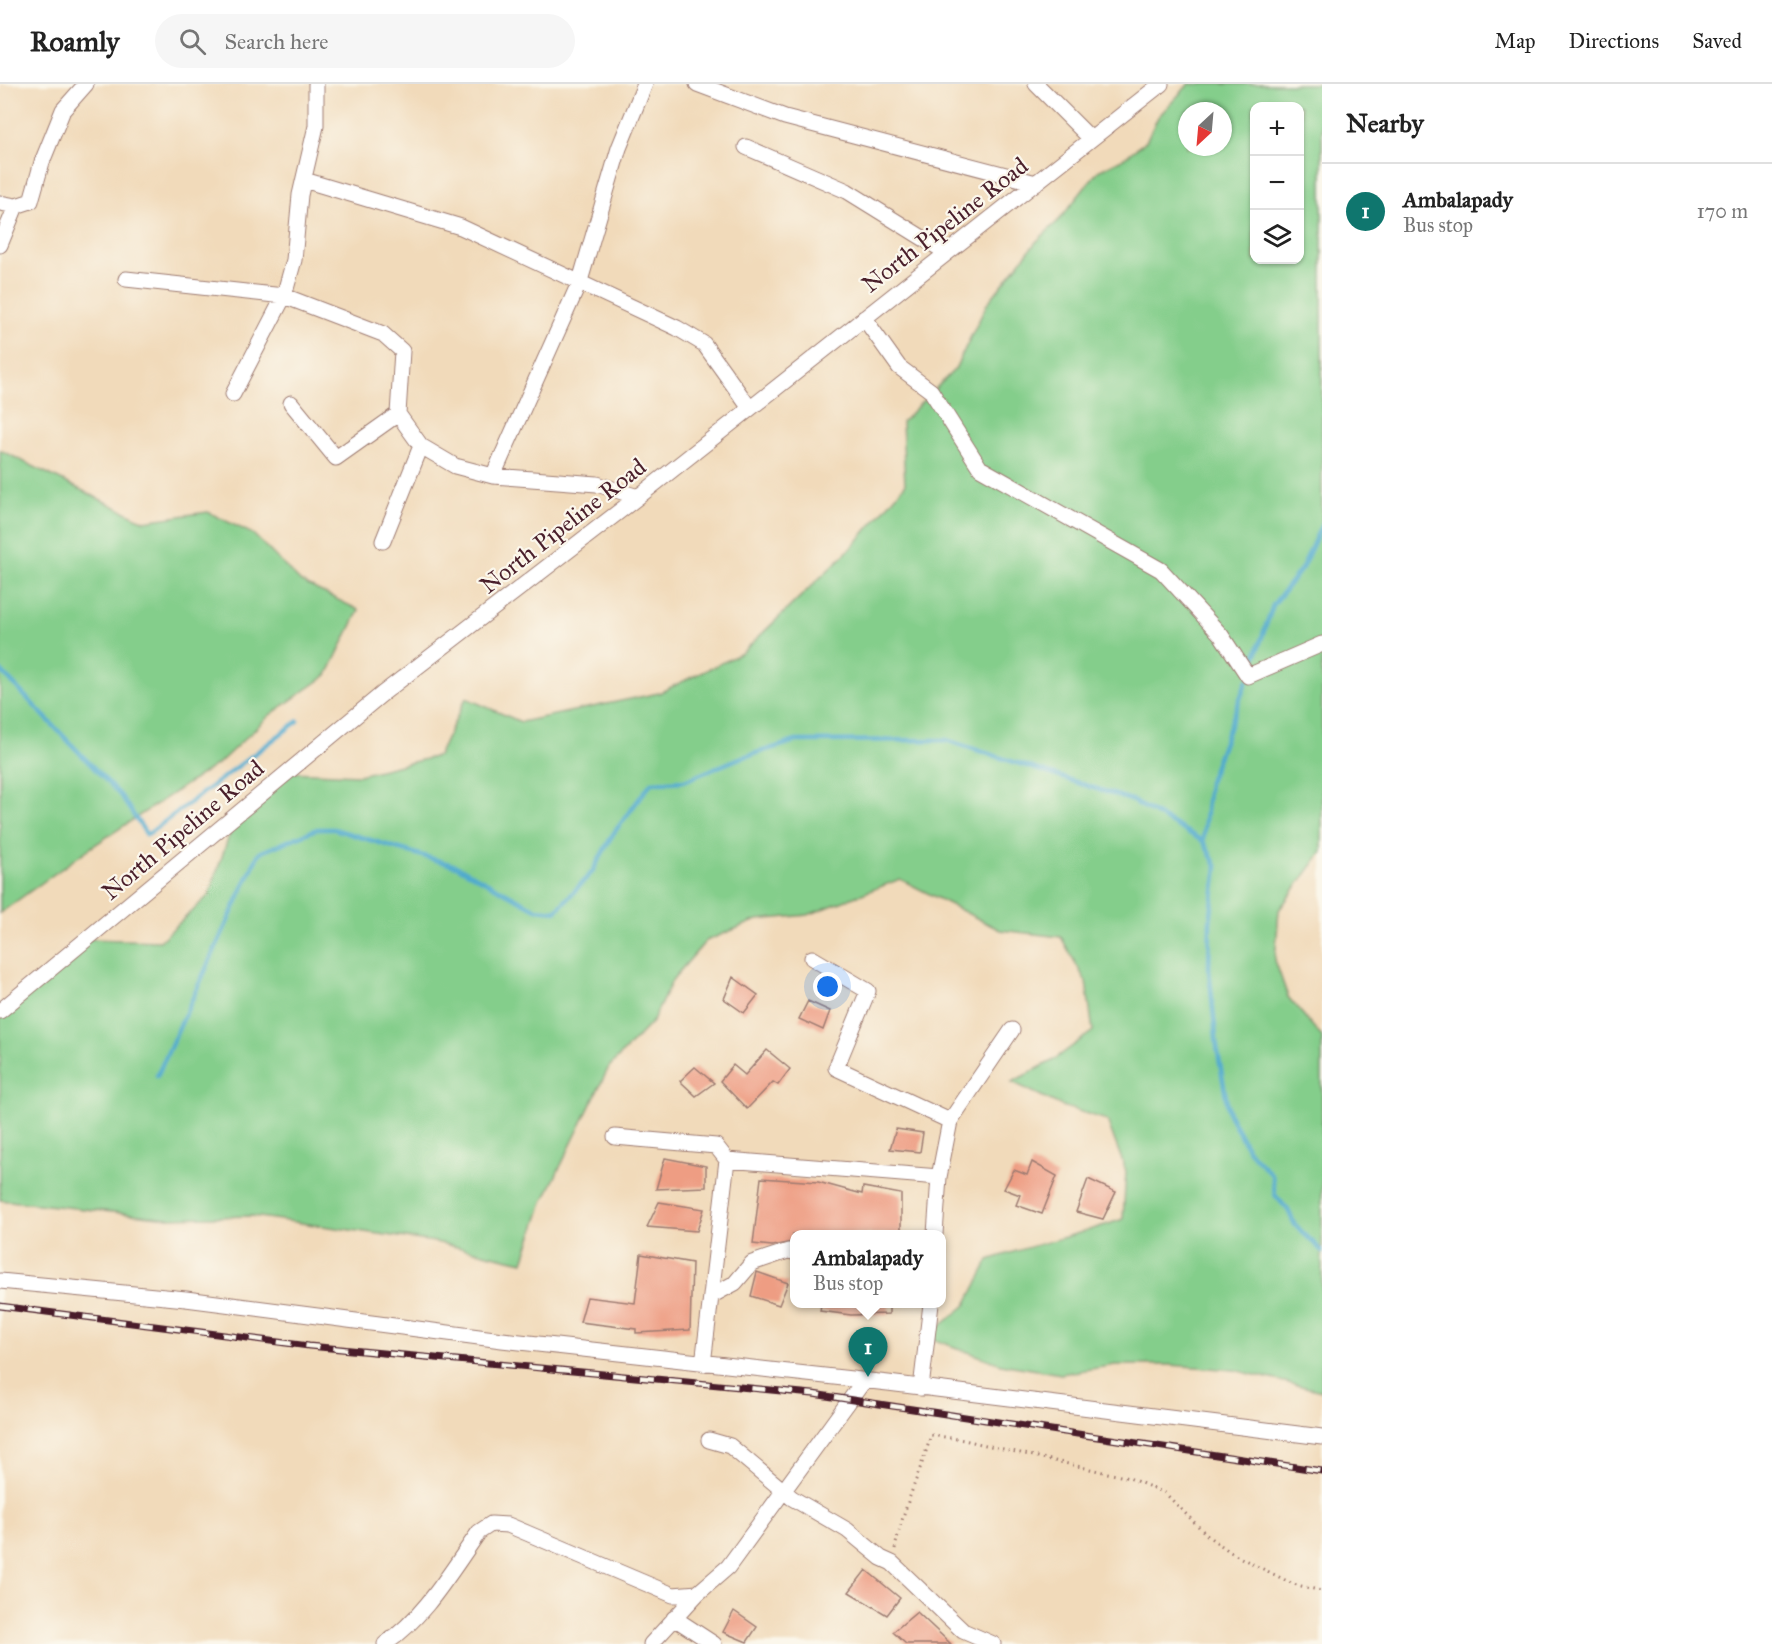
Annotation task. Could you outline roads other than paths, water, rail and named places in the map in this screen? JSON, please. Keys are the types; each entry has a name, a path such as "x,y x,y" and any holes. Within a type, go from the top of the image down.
{"street":[{"path":"0,203 16,206 32,201 42,162 63,110 86,84"},
{"path":"233,394 284,296 294,260 304,180 316,126 316,84"},
{"path":"493,476 580,281 619,148 645,84"},
{"path":"697,84 785,117 1036,183"},
{"path":"1036,84 1091,139"},
{"name":"North Pipeline Road","path":"0,1011 382,694 638,497 1161,84"},
{"path":"747,147 847,191 947,253"},
{"path":"304,180 461,228 580,281 704,344 750,407"},
{"path":"0,245 16,206"},
{"path":"126,279 284,296 383,334 402,351 398,414 421,446 456,466 493,476 551,478 597,484 638,497"},
{"path":"864,318 899,367 931,391 980,468 1161,570 1221,635 1248,676 1322,644"},
{"path":"291,403 336,458 398,414"},
{"path":"383,541 421,446"},
{"path":"812,958 868,991 836,1068 950,1121"},
{"path":"935,1230 939,1177 950,1121 1012,1030"},
{"path":"615,1137 716,1146 727,1160 703,1364"},
{"path":"727,1160 939,1177"},
{"path":"711,1296 735,1282 752,1263 790,1251"},
{"path":"0,1281 186,1299 703,1364 1322,1437"},
{"path":"921,1388 931,1308"},
{"path":"651,1644 698,1593 728,1567 863,1382"},
{"path":"709,1440 730,1446 783,1489 848,1530 881,1558 892,1563 963,1631 993,1644"},
{"path":"385,1644 401,1633 417,1617 479,1532 491,1524 508,1525 673,1595 698,1593"},
{"path":"674,1618 714,1644"}],"waterway":[{"path":"1250,672 1273,605 1302,568 1322,524"},
{"path":"0,670 120,795 147,835 298,721"},
{"path":"1203,841 1209,782 1247,680"},
{"path":"157,1076 259,853 317,829 334,829 456,866 536,909 556,911 592,872 613,834 651,783 684,781 740,758 796,741 946,740 1131,800 1203,841 1217,867 1210,922 1209,970 1217,1047 1229,1114 1248,1150 1272,1175 1275,1195 1288,1210 1295,1225 1322,1251"}],"railway":[{"path":"0,1306 309,1346 813,1394 1322,1471"}],"place":[{"name":"Ambalapady","path":"868,1377"}]}
